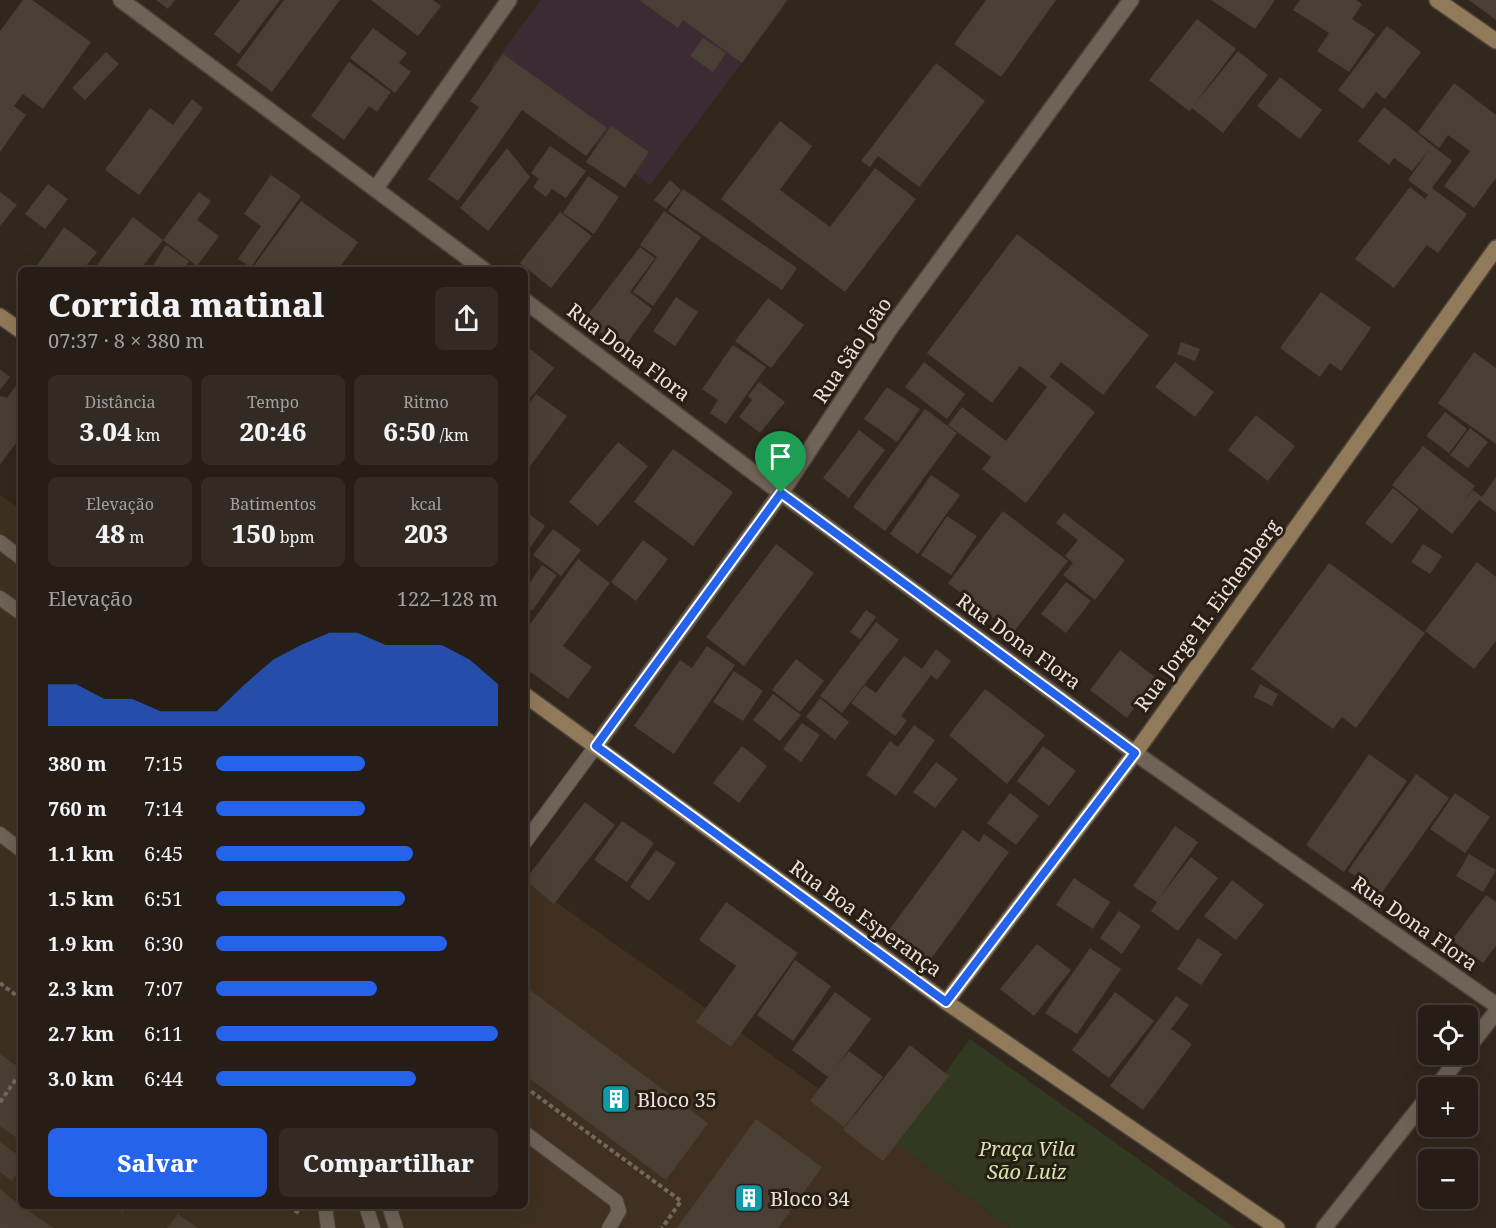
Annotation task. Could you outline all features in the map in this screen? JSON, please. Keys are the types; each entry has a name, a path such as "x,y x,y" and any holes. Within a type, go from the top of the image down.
{"street":[{"path":"121,0 480,267"},
{"path":"376,188 510,0"},
{"name":"Rua São João","path":"596,746 781,493 890,330 1131,0"},
{"path":"1437,0 1496,41"},
{"name":"Rua Jorge H. Eichenberg","path":"946,1002 1135,753 1496,248"},
{"name":"Rua Dona Flora","path":"528,303 781,493 1135,753 1496,1005"},
{"path":"0,316 18,329"},
{"name":"Rua Boa Esperança","path":"528,697 946,1002 1277,1228"},
{"path":"1478,1035 1496,1012"},
{"path":"1444,1077 1454,1065"},
{"path":"1324,1228 1418,1110"}],"lane":[{"path":"0,542 18,556"},
{"path":"0,598 18,611"},
{"name":"Rua São João","path":"528,838 596,746"},
{"path":"0,834 18,848"},
{"path":"528,1135 616,1201 619,1211 609,1228"},
{"path":"325,1209 328,1228"},
{"path":"367,1209 373,1228"},
{"path":"390,1209 396,1228"}],"path":[{"path":"0,983 18,997"},
{"path":"0,1102 18,1076"},
{"path":"528,1089 681,1201 662,1228"},
{"path":"293,1209 301,1215"}],"shaded area":[{"path":"541,0 789,0 650,185 491,67"},
{"path":"0,495 18,508 18,1209 528,1209 528,882 894,1142 1010,1228 0,1228"}],"green space":[{"name":"Praça Vila São Luiz","path":"970,1039 1235,1228 1010,1228 894,1142"}],"building":[{"path":"23,0 32,0 91,42 43,109 23,94 14,106 26,115 0,152 0,31"},
{"path":"156,0 175,0 168,9"},
{"path":"240,0 280,0 239,54 214,34"},
{"path":"284,0 340,0 272,92 236,65"},
{"path":"371,0 433,0 441,6 418,36"},
{"path":"639,0 787,0 742,63 683,20 678,28"},
{"path":"986,0 1056,0 1001,77 954,44"},
{"path":"1211,0 1275,0 1255,29"},
{"path":"1300,0 1356,0 1362,4 1352,19 1375,34 1349,72 1317,51 1329,33 1293,10"},
{"path":"1469,0 1496,0 1496,20"},
{"path":"1197,19 1236,49 1194,105 1238,51 1268,75 1223,133 1192,108 1189,111 1149,80"},
{"path":"1387,26 1421,52 1385,99 1376,92 1363,109 1338,90"},
{"path":"373,28 407,53 399,63 411,72 395,93 350,58"},
{"path":"703,38 726,53 713,72 690,56"},
{"path":"106,52 119,64 85,100 72,88"},
{"path":"503,54 607,128 586,156 522,110 458,201 428,179 479,107 470,101"},
{"path":"349,62 391,92 377,112 369,106 344,140 311,116"},
{"path":"936,63 985,101 919,187 878,156 870,167 861,161"},
{"path":"1280,77 1322,110 1300,139 1257,106"},
{"path":"1454,83 1496,115 1496,178 1474,208 1444,186 1470,151 1448,135 1439,148 1418,132"},
{"path":"192,99 203,108 139,195 105,170 150,108 173,125"},
{"path":"1384,107 1452,161 1432,188 1467,214 1438,253 1427,245 1394,288 1355,259 1410,187 1425,199 1428,195 1408,180 1429,150 1412,171 1394,158 1389,165 1358,141"},
{"path":"780,121 812,146 780,190 830,227 875,168 916,199 845,292 721,199"},
{"path":"611,126 649,152 625,188 586,162"},
{"path":"550,146 586,171 566,198 552,189 546,197 533,187 539,179 531,173"},
{"path":"507,148 530,177 488,231 460,208"},
{"path":"271,175 301,196 251,267 238,259 261,226 244,214"},
{"path":"588,176 619,197 594,234 563,213"},
{"path":"670,180 681,190 666,209 654,200"},
{"path":"48,184 68,199 45,229 25,214"},
{"path":"683,189 797,268 782,290 668,211"},
{"path":"0,192 17,205 0,226"},
{"path":"199,192 211,201 197,220 219,236 197,266 163,240"},
{"path":"301,201 358,242 340,267 253,267"},
{"path":"664,211 701,237 653,306 633,292 657,257 640,245"},
{"path":"560,212 592,236 551,288 528,269 528,267 520,263"},
{"path":"133,217 163,240 142,267 95,267"},
{"path":"64,227 97,252 85,267 36,267"},
{"path":"1017,234 1149,335 1103,395 1061,362 1050,377 1095,412 1026,503 982,469 991,457 948,425 962,407 1006,441 1047,387 1020,366 992,403 927,353"},
{"path":"166,245 189,261 185,267 152,267"},
{"path":"640,247 655,258 630,292 652,309 623,349 584,320"},
{"path":"1321,292 1371,328 1341,371 1330,363 1320,377 1280,348"},
{"path":"676,297 698,312 675,346 653,331"},
{"path":"768,298 804,325 771,368 735,341"},
{"path":"1181,342 1200,349 1195,361 1177,354"},
{"path":"733,345 766,367 726,424 710,413 718,400 702,389"},
{"path":"528,349 554,368 528,401"},
{"path":"1474,352 1496,368 1496,444 1438,403"},
{"path":"924,362 965,394 947,419 905,387"},
{"path":"1175,362 1214,392 1195,417 1155,387"},
{"path":"0,369 10,377 0,390"},
{"path":"759,382 785,402 760,433 739,417 752,400 748,396"},
{"path":"18,383 18,440 0,465 0,396 7,398"},
{"path":"887,387 920,409 897,442 864,419"},
{"path":"536,394 567,416 528,469 528,405"},
{"path":"925,409 957,433 885,531 853,507"},
{"path":"1445,412 1467,429 1449,453 1426,436"},
{"path":"1256,415 1295,446 1268,481 1228,450"},
{"path":"1470,428 1488,442 1468,468 1450,455"},
{"path":"859,430 885,450 849,498 823,478"},
{"path":"618,442 648,466 598,526 569,502"},
{"path":"1423,446 1475,486 1463,503 1473,490 1482,497 1496,477 1496,512 1479,500 1452,534 1392,485"},
{"path":"673,449 733,492 693,546 634,502"},
{"path":"931,475 960,495 918,554 890,534"},
{"path":"1393,488 1419,509 1392,544 1365,523"},
{"path":"1003,511 1068,561 1013,633 948,583"},
{"path":"1064,513 1125,560 1095,600 1063,575 1073,563 1065,556 1078,540 1056,523"},
{"path":"529,514 545,526 528,551"},
{"path":"947,516 977,536 951,575 921,555"},
{"path":"553,529 581,550 561,576 533,555"},
{"path":"643,540 668,559 636,601 611,582"},
{"path":"776,544 814,573 744,666 706,637"},
{"path":"1423,544 1442,556 1430,574 1411,562"},
{"path":"578,559 610,583 563,646 592,667 568,699 528,670 528,627"},
{"path":"1477,562 1496,577 1496,641 1474,669 1425,631"},
{"path":"1329,563 1425,633 1356,728 1342,717 1333,729 1251,669"},
{"path":"542,565 557,575 532,611 528,608 529,584"},
{"path":"1066,582 1091,601 1066,633 1041,614"},
{"path":"866,610 876,617 860,639 850,632"},
{"path":"876,622 899,640 842,713 820,696"},
{"path":"707,646 735,665 674,754 634,726 680,660 692,668"},
{"path":"936,649 951,661 937,680 931,675 901,716 907,721 895,736 851,703 865,685 876,693 904,656 922,669"},
{"path":"1120,650 1156,678 1127,718 1090,690"},
{"path":"796,659 824,681 800,712 772,690"},
{"path":"734,671 763,691 743,721 713,702"},
{"path":"1260,684 1278,694 1272,706 1254,697"},
{"path":"985,689 1045,735 1007,784 949,735"},
{"path":"773,694 801,715 780,741 753,720"},
{"path":"820,698 849,722 835,740 806,717"},
{"path":"802,723 820,735 801,762 783,749"},
{"path":"914,725 935,740 896,796 866,775 890,741 898,747"},
{"path":"742,746 767,766 739,803 713,783"},
{"path":"1043,746 1076,771 1049,806 1017,781"},
{"path":"1369,754 1407,781 1344,872 1306,845"},
{"path":"936,762 958,779 935,808 913,792"},
{"path":"1416,774 1449,798 1381,894 1348,871"},
{"path":"1010,793 1039,816 1016,845 987,823"},
{"path":"1455,793 1490,817 1465,853 1430,829"},
{"path":"585,802 615,825 554,904 528,882 528,876"},
{"path":"622,821 654,843 627,882 594,860"},
{"path":"1175,826 1198,842 1160,897 1191,857 1218,878 1178,931 1151,911 1157,902 1133,886"},
{"path":"963,830 979,842 984,834 1009,852 925,967 884,937"},
{"path":"656,850 676,863 649,901 630,887"},
{"path":"1469,854 1496,870 1483,892 1456,876"},
{"path":"1074,878 1110,902 1093,929 1056,905"},
{"path":"1232,880 1264,905 1236,940 1204,916"},
{"path":"1486,895 1496,902 1496,946 1483,963 1452,940"},
{"path":"726,902 798,953 731,1047 696,1022 736,966 699,940"},
{"path":"1119,911 1141,926 1122,954 1100,938"},
{"path":"1198,938 1222,954 1201,985 1177,969"},
{"path":"1037,944 1071,970 1034,1016 1000,989"},
{"path":"1090,948 1121,969 1077,1034 1045,1013"},
{"path":"795,960 831,986 793,1041 757,1015"},
{"name":"Bloco 35","path":"530,990 708,1123 666,1180 528,1077 528,992"},
{"path":"835,992 871,1019 836,1067 849,1051 883,1077 844,1127 810,1101 828,1077 792,1050"},
{"path":"1115,992 1154,1021 1109,1078 1072,1050"},
{"path":"1176,996 1189,1005 1171,1029 1192,1044 1143,1110 1110,1086"},
{"path":"910,1045 949,1076 883,1161 843,1130"},
{"path":"0,1054 18,1067 18,1139 0,1126"},
{"name":"Bloco 34","path":"756,1119 822,1167 778,1228 677,1228"},
{"path":"0,1142 18,1155 18,1172 12,1181 0,1172"},
{"path":"0,1189 18,1204 18,1209 26,1209 54,1228 0,1228"},
{"path":"178,1214 198,1228 167,1228"}],"place":[{"name":"Bloco 35","path":"616,1099"},
{"name":"Bloco 34","path":"749,1198"}],"route":[{"path":"781,493 1135,753 946,1002 596,746 781,493"}]}
